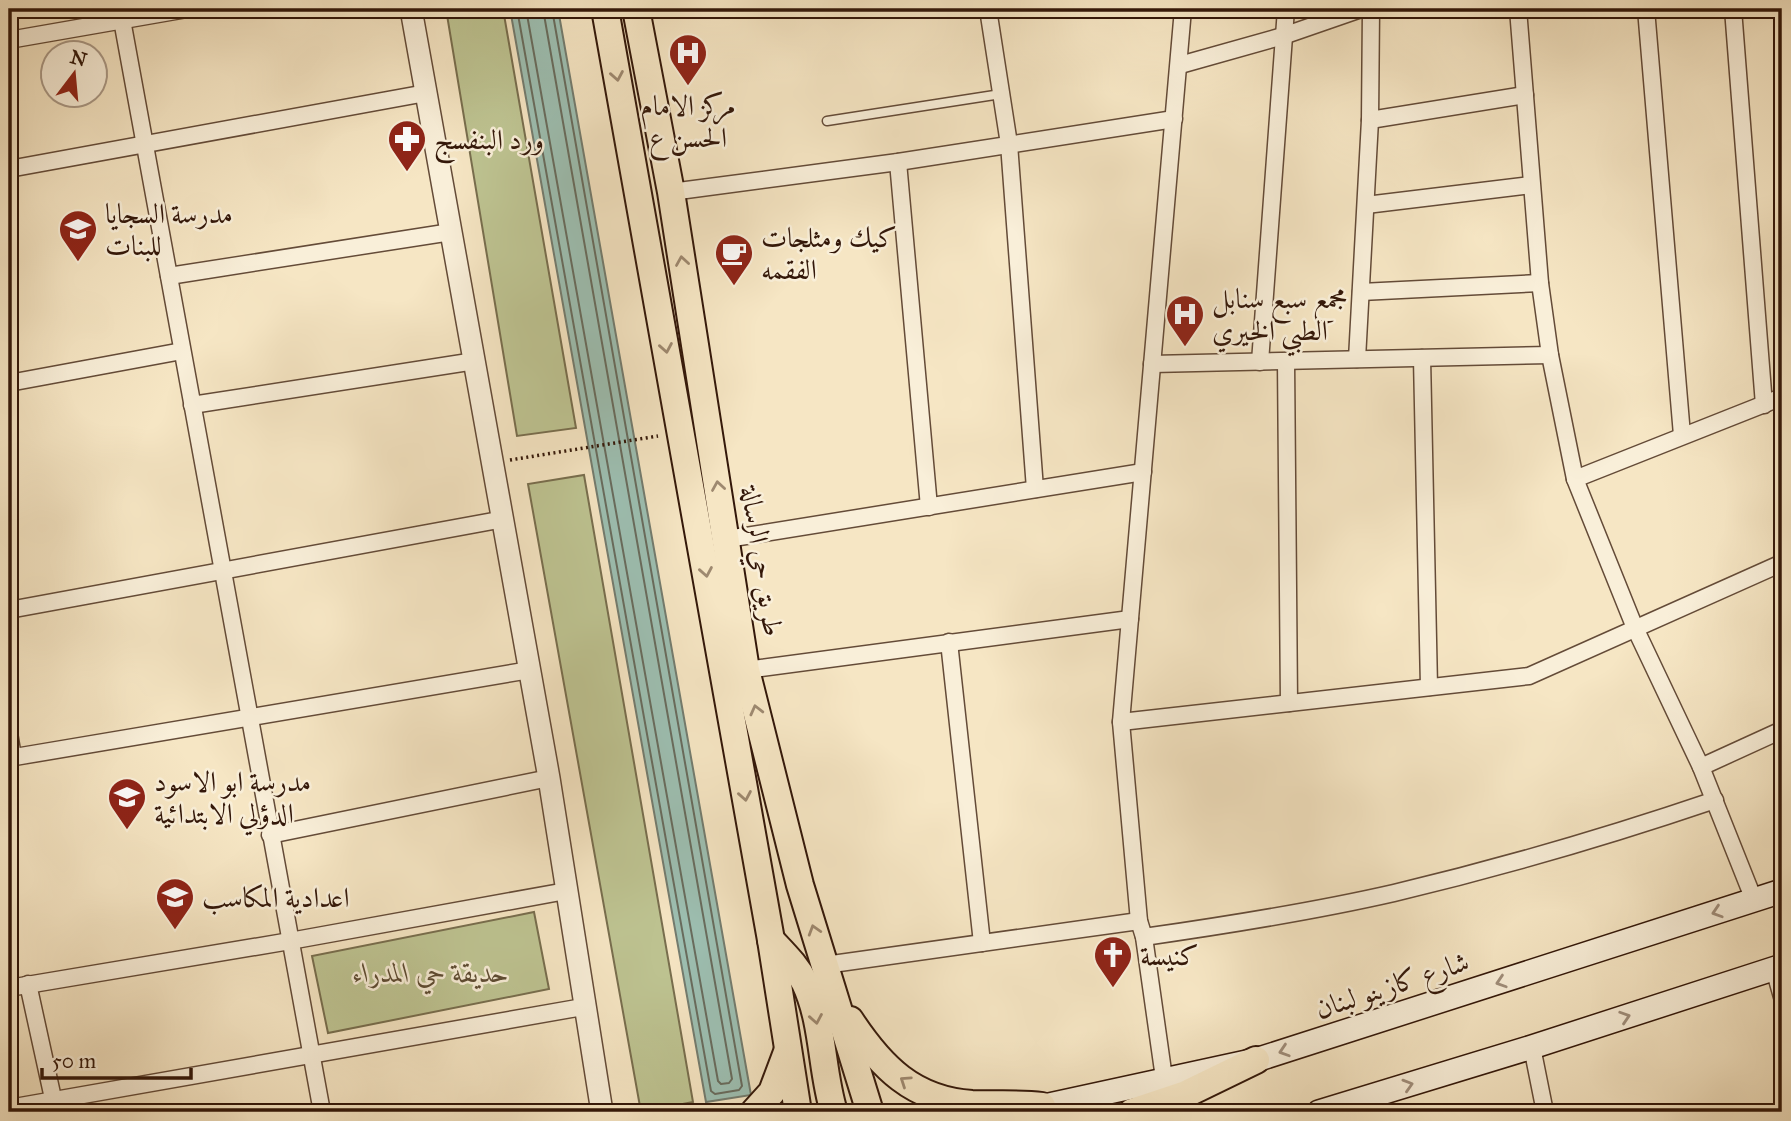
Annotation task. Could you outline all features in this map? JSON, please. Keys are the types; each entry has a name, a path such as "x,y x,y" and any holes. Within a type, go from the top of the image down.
{"main road":[{"name":"طريق حي الرسالة","path":"606,9 771,940 798,1112"},
{"name":"طريق حي الرسالة","path":"636,9 671,192 746,670 800,886 870,1112"},
{"name":"شارع كازينو لبنان","path":"1014,1112 1256,1060 1782,891"},
{"path":"771,940 793,963 813,1004 834,1112"},
{"path":"1319,1112 1532,1047 1778,967"},
{"path":"834,993 878,1059 897,1076 919,1090 935,1097 969,1103 1042,1106"},
{"path":"754,1112 772,1091 789,1047"},
{"path":"1132,1112 1186,1094 1256,1060"}],"street":[{"path":"9,40 121,14 187,9"},
{"path":"411,9 549,778 583,1007 602,1112"},
{"path":"989,9 1009,144 1035,489"},
{"path":"1164,1078 1144,937 1139,920 1121,722 1183,9"},
{"path":"1260,362 1286,9"},
{"path":"1180,65 1283,36 1361,9"},
{"path":"1357,359 1370,120 1371,9"},
{"path":"1518,9 1539,283 1550,355 1575,479 1635,628 1701,767 1754,900"},
{"path":"1646,9 1682,435"},
{"path":"1733,9 1764,405"},
{"path":"121,14 322,1112"},
{"path":"9,169 426,93"},
{"path":"1370,120 1525,95"},
{"path":"671,192 898,162 1174,119"},
{"path":"898,162 929,507"},
{"path":"1366,205 1531,185"},
{"path":"169,276 452,232"},
{"path":"1361,292 1539,283"},
{"path":"9,383 182,352"},
{"path":"1152,364 1550,355"},
{"path":"1422,358 1429,687"},
{"path":"192,405 475,361"},
{"path":"1286,361 1289,703"},
{"path":"1575,479 1782,397"},
{"path":"727,540 1143,472"},
{"path":"9,610 504,519"},
{"path":"1121,722 1529,676 1782,563"},
{"path":"746,670 1130,619"},
{"path":"949,642 982,943"},
{"path":"9,733 11,757 530,670"},
{"path":"1701,767 1782,730"},
{"path":"270,835 549,778"},
{"path":"1144,937 1310,910 1439,882 1555,851 1715,800"},
{"path":"9,988 566,891"},
{"path":"825,965 1139,920"},
{"path":"1778,967 1782,997"},
{"path":"28,984 55,1106"},
{"path":"9,1108 55,1106 310,1054 583,1007"},
{"path":"1532,1047 1545,1112"}],"lane":[{"path":"827,121 1001,94"}],"path":[{"path":"494,462 654,436"}],"green space":[{"path":"446,9 503,9 576,428 517,436"},
{"path":"584,475 693,1102 641,1112 528,484"},
{"name":"حديقة حي المدراء","path":"534,912 549,989 328,1033 312,956"}],"water":[{"path":"510,9 558,9 751,1095 706,1102"}],"place":[{"name":"مركز الامام الحسن ع","path":"688,87"},
{"name":"ورد البنفسج","path":"407,173"},
{"name":"مدرسة السجايا للبنات","path":"78,263"},
{"name":"كيك ومثلجات الفقمه","path":"734,287"},
{"name":"مجمع سبع سنابل الطبي الخيري","path":"1185,348"},
{"name":"مدرسة ابو الاسود الدؤلي الابتدائية","path":"127,831"},
{"name":"اعدادية المكاسب","path":"175,931"},
{"name":"كنيسة","path":"1113,989"}]}
